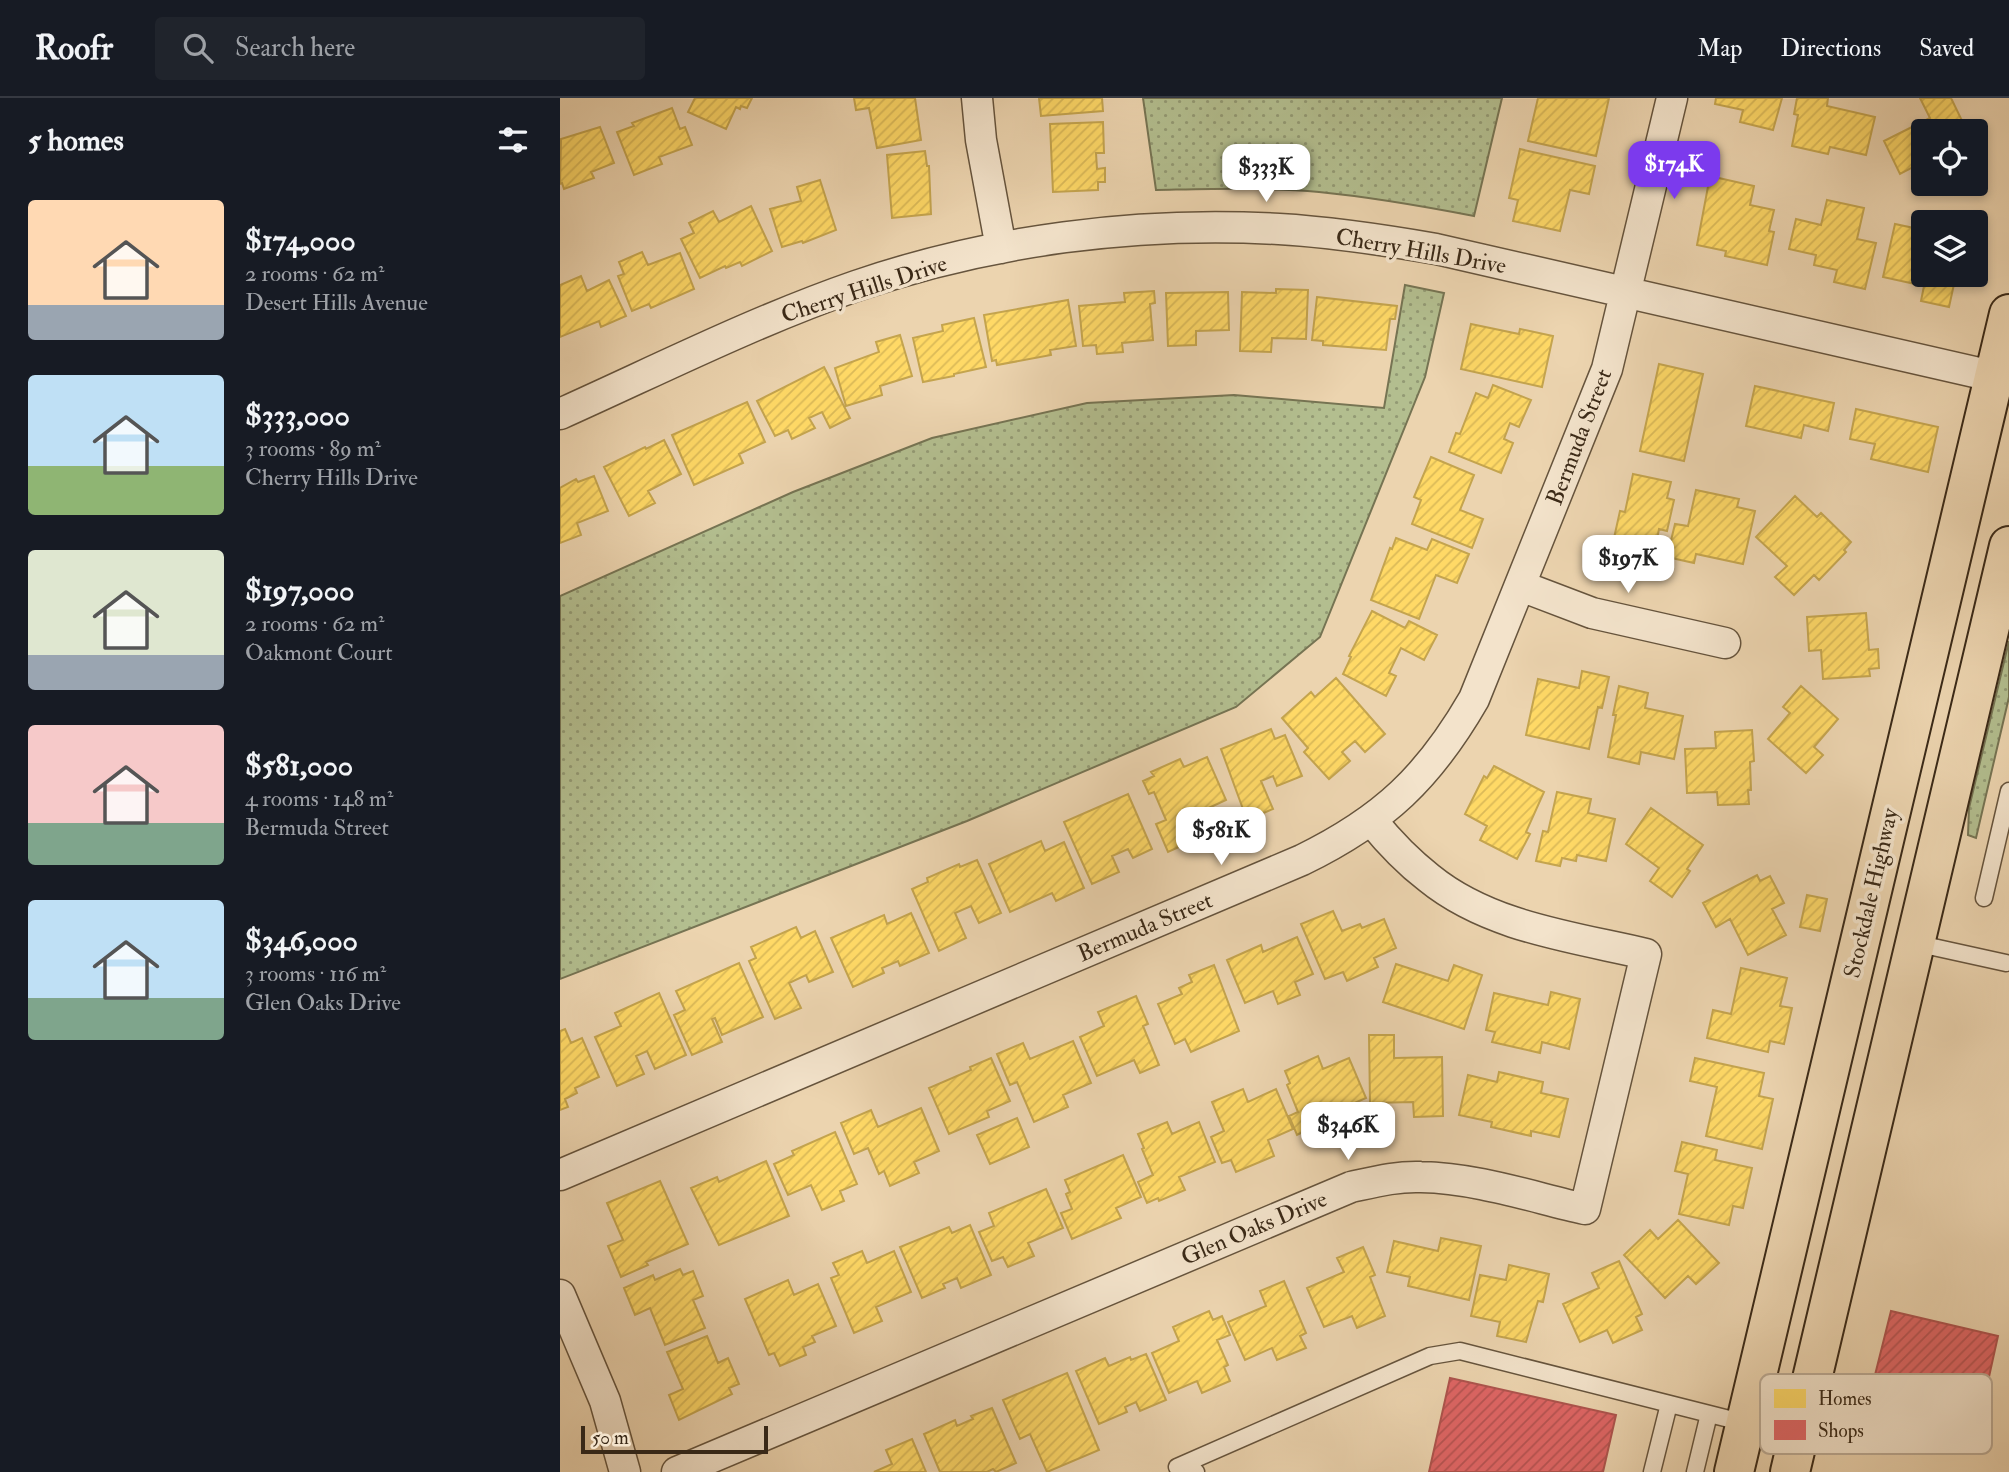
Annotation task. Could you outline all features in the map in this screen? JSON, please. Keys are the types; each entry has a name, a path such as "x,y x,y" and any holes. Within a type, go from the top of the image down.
{"main road":[{"name":"Stockdale Highway","path":"1734,1472 1727,1419 2002,378 2009,314"},
{"path":"1813,1374 2009,546"},
{"path":"1790,1472 1794,1454"}],"street":[{"path":"976,98 1001,248"},
{"name":"Bermuda Street","path":"560,1175 1302,860 1334,845 1372,821 1424,773 1453,735 1474,699 1606,369 1672,98"},
{"name":"Cherry Hills Drive","path":"560,414 796,309 909,271 1001,248 1119,232 1199,228 1278,229 1357,236 1436,249 2002,378"},
{"path":"1521,586 1592,613 1724,643"},
{"name":"Glen Oaks Drive","path":"677,1472 1351,1187 1382,1180 1418,1177 1453,1179 1585,1209 1646,954 1533,928 1463,901 1430,880 1397,851 1372,821"},
{"path":"560,1295 605,1401 625,1472"}],"lane":[{"path":"1984,898 2009,791"},
{"path":"1915,943 2007,963"},
{"path":"1196,1472 1177,1468 1430,1356 1460,1351 1727,1419 1695,1472"},
{"path":"1652,1472 1669,1404"}],"green space":[{"path":"1143,98 1502,98 1474,216 1358,196 1299,190 1156,190"},
{"path":"1405,285 1444,293 1425,377 1320,637 1236,707 967,821 560,979 560,596 793,492 932,438 1087,403 1234,395 1384,408"},
{"path":"2009,641 2009,697 1976,838 1968,835 1969,808"}],"building: Homes":[{"path":"695,98 752,98 747,108 736,107 726,129 688,112"},
{"path":"854,98 915,98 921,140 877,148 869,108 856,110"},
{"path":"1039,98 1102,98 1103,111 1041,116"},
{"path":"1538,98 1609,98 1596,156 1528,141"},
{"path":"1716,98 1782,98 1773,130 1740,122 1743,110 1715,104"},
{"path":"1797,98 1828,98 1827,106 1875,117 1866,155 1830,147 1828,154 1792,146 1798,115 1794,114"},
{"path":"1920,98 1951,98 1961,119 1928,119 1930,118"},
{"path":"672,108 680,129 685,127 692,145 659,157 662,164 634,175 617,132 634,126 632,123"},
{"path":"1103,122 1104,153 1096,153 1097,169 1105,168 1105,182 1098,182 1098,190 1053,192 1050,124"},
{"path":"600,127 614,163 591,172 594,178 564,189 562,183 560,184 561,139"},
{"path":"1911,128 1911,168 1900,174 1884,141"},
{"path":"1520,149 1595,166 1589,194 1570,190 1560,231 1513,221 1518,200 1509,198"},
{"path":"925,151 929,166 931,214 892,218 887,155"},
{"path":"1710,176 1754,186 1750,205 1774,210 1769,231 1774,232 1767,265 1725,256 1726,251 1697,245"},
{"path":"820,180 836,230 803,243 802,241 782,247 770,209 801,201 797,187"},
{"path":"1827,200 1864,208 1857,239 1876,243 1865,289 1834,282 1837,270 1814,265 1816,255 1789,249 1796,219 1821,225"},
{"path":"751,206 772,251 742,266 740,262 726,268 725,266 700,278 681,239 694,233 689,223 713,211 719,222"},
{"path":"1895,224 1911,227 1911,283 1883,277"},
{"path":"642,252 648,265 680,253 694,289 651,308 649,304 632,311 618,276 624,274 619,262"},
{"path":"581,276 587,291 609,280 626,316 601,327 599,321 560,337 560,285"},
{"path":"1924,287 1953,287 1949,307 1921,301"},
{"path":"1276,289 1308,290 1306,339 1272,338 1271,352 1240,351 1242,292 1276,293"},
{"path":"1154,291 1155,303 1150,304 1153,340 1122,343 1123,352 1097,354 1096,345 1083,346 1079,306 1125,302 1124,293"},
{"path":"1228,292 1229,330 1196,331 1196,345 1168,346 1166,293"},
{"path":"1317,297 1397,306 1395,319 1390,319 1386,350 1323,345 1323,341 1312,340"},
{"path":"1068,300 1076,346 1050,350 1051,355 997,365 996,360 992,361 984,315"},
{"path":"974,318 986,367 923,382 913,338 943,331 942,325"},
{"path":"1471,324 1519,334 1520,329 1553,336 1542,387 1461,369"},
{"path":"900,335 912,376 880,386 882,395 846,406 835,368 879,352 876,342"},
{"path":"1659,364 1703,374 1684,461 1640,451"},
{"path":"824,367 850,418 830,428 822,412 809,418 815,428 792,439 788,430 775,436 757,401"},
{"path":"1493,385 1531,400 1519,427 1510,423 1504,439 1513,443 1501,473 1449,452 1456,433 1460,434 1476,393 1488,398"},
{"path":"1755,386 1834,403 1828,431 1804,425 1801,438 1746,426"},
{"path":"747,402 765,442 739,454 743,463 694,485 672,435"},
{"path":"1856,409 1938,427 1928,472 1871,459 1875,444 1850,439"},
{"path":"664,440 681,474 648,491 655,503 629,516 604,467"},
{"path":"1431,457 1474,475 1460,510 1483,519 1472,548 1412,524 1421,500 1414,497"},
{"path":"1633,474 1671,482 1667,498 1674,500 1667,531 1659,529 1652,565 1610,556 1620,511 1625,512"},
{"path":"594,476 608,511 577,523 581,535 560,543 560,488 576,479 578,482"},
{"path":"1696,490 1739,499 1737,507 1755,511 1743,564 1696,554 1694,563 1667,557 1675,524 1688,526"},
{"path":"1795,496 1817,517 1821,513 1851,542 1844,550 1846,552 1819,580 1814,575 1794,595 1775,577 1787,566 1756,537"},
{"path":"1396,538 1427,550 1432,539 1469,554 1457,583 1436,575 1419,619 1371,600"},
{"path":"1372,611 1405,628 1409,621 1437,635 1424,660 1401,648 1389,673 1396,676 1386,696 1343,674"},
{"path":"1866,613 1869,650 1878,649 1879,668 1869,669 1870,676 1823,679 1821,650 1809,651 1807,617"},
{"path":"1582,671 1609,677 1602,708 1598,707 1589,749 1526,735 1538,679 1579,688"},
{"path":"1336,678 1385,734 1365,752 1355,741 1342,752 1350,761 1329,779 1304,752 1308,748 1282,718 1311,692 1315,697"},
{"path":"1619,686 1648,693 1645,708 1683,716 1674,759 1641,752 1639,764 1608,757"},
{"path":"1801,686 1838,719 1814,747 1823,755 1806,773 1768,739 1790,713 1783,707"},
{"path":"1271,729 1275,739 1285,735 1302,776 1277,786 1273,776 1261,781 1273,809 1247,820 1221,749"},
{"path":"1752,730 1754,761 1750,762 1749,804 1718,805 1717,792 1687,793 1685,749 1716,748 1715,732"},
{"path":"1207,757 1226,800 1202,811 1208,823 1195,829 1199,838 1168,852 1156,824 1166,820 1154,792 1149,794 1143,781 1154,776 1151,772 1180,759 1184,767"},
{"path":"1494,766 1544,792 1526,832 1530,834 1517,859 1480,840 1487,826 1465,814 1484,776 1487,778"},
{"path":"1557,792 1591,799 1588,813 1615,819 1606,861 1577,855 1576,861 1562,858 1560,866 1536,861 1543,831 1548,832"},
{"path":"1128,794 1152,849 1133,858 1128,849 1112,856 1119,872 1092,884 1064,822"},
{"path":"1651,808 1703,845 1687,869 1690,871 1672,897 1650,881 1659,868 1626,844"},
{"path":"1041,841 1045,851 1064,842 1084,888 1056,901 1052,893 1010,912 989,864"},
{"path":"977,860 1001,913 979,923 971,906 955,913 966,938 939,951 912,889 928,882 927,878 959,864 960,867"},
{"path":"1757,875 1760,881 1770,876 1784,903 1772,909 1786,935 1748,955 1730,919 1716,927 1703,903"},
{"path":"1807,895 1827,899 1820,931 1800,927"},
{"path":"1333,911 1342,931 1360,924 1362,928 1384,919 1396,948 1374,958 1378,967 1347,981 1343,972 1325,979 1301,924"},
{"path":"911,913 929,953 900,966 898,961 882,968 884,973 853,987 831,938 884,915 887,924"},
{"path":"796,927 801,938 815,931 833,972 809,982 806,975 789,983 801,1008 775,1019 749,961 756,958 751,947"},
{"path":"1297,937 1313,974 1295,982 1300,995 1278,1004 1273,991 1245,1003 1227,960 1261,945 1263,952"},
{"path":"739,963 763,1017 722,1035 715,1018 712,1019 722,1042 692,1055 674,1015 685,1010 676,991"},
{"path":"1396,964 1448,981 1454,965 1482,975 1464,1029 1383,1002"},
{"path":"1214,965 1239,1031 1191,1052 1185,1039 1175,1044 1158,1004 1182,994 1179,988 1192,982 1189,975"},
{"path":"1741,968 1787,978 1780,1006 1792,1008 1784,1044 1770,1041 1768,1052 1707,1038 1713,1010 1731,1014"},
{"path":"1551,992 1580,999 1569,1049 1542,1042 1540,1053 1492,1042 1495,1032 1486,1030 1494,993 1548,1005"},
{"path":"659,993 686,1055 655,1069 647,1051 636,1056 644,1074 617,1086 595,1037 621,1026 615,1013"},
{"path":"1136,996 1148,1024 1143,1026 1159,1065 1140,1073 1134,1060 1097,1076 1080,1037 1104,1026 1098,1012"},
{"path":"565,1029 571,1043 582,1038 599,1077 575,1088 577,1093 565,1099 568,1107 560,1110 560,1031"},
{"path":"1369,1035 1394,1035 1394,1058 1442,1057 1443,1116 1414,1117 1413,1102 1370,1103"},
{"path":"1073,1041 1091,1083 1063,1095 1068,1107 1034,1122 1017,1082 1010,1085 997,1054 1023,1043 1030,1059"},
{"path":"1318,1056 1323,1069 1349,1058 1366,1098 1343,1108 1346,1115 1330,1121 1334,1129 1309,1140 1305,1131 1297,1135 1289,1116 1298,1112 1287,1085 1290,1083 1285,1071"},
{"path":"991,1058 1010,1101 987,1111 989,1117 949,1134 929,1088"},
{"path":"1695,1058 1764,1073 1759,1096 1773,1099 1762,1149 1706,1136 1717,1087 1690,1081"},
{"path":"1499,1072 1543,1082 1541,1093 1568,1099 1559,1137 1531,1131 1531,1136 1491,1127 1492,1122 1459,1115 1468,1075 1497,1082"},
{"path":"1243,1089 1248,1102 1276,1089 1293,1129 1268,1140 1274,1156 1236,1172 1231,1160 1222,1163 1211,1137 1224,1131 1212,1102"},
{"path":"921,1108 939,1151 914,1162 919,1173 890,1186 884,1171 879,1174 868,1148 854,1154 841,1123 871,1110 878,1127"},
{"path":"1017,1118 1029,1147 990,1164 977,1135"},
{"path":"1167,1122 1172,1134 1199,1122 1215,1162 1179,1177 1185,1190 1147,1203 1138,1182 1153,1175 1138,1134"},
{"path":"835,1132 857,1184 840,1191 844,1201 822,1210 811,1185 788,1195 774,1164 794,1155 792,1151"},
{"path":"1682,1142 1717,1150 1715,1160 1752,1168 1743,1208 1733,1206 1729,1225 1679,1214 1688,1174 1675,1171"},
{"path":"1123,1155 1141,1197 1116,1208 1121,1218 1072,1239 1061,1213 1072,1209 1066,1194 1070,1192 1065,1180"},
{"path":"766,1161 789,1216 719,1245 691,1188 717,1177 719,1182"},
{"path":"660,1181 688,1244 646,1262 648,1265 621,1277 608,1246 623,1240 607,1203"},
{"path":"1046,1189 1063,1228 1028,1243 1034,1256 1008,1267 1003,1257 992,1261 979,1232 994,1226 989,1213"},
{"path":"1678,1220 1719,1263 1696,1284 1688,1276 1665,1298 1624,1255 1650,1230 1658,1239"},
{"path":"970,1225 991,1275 961,1288 957,1278 943,1284 945,1288 922,1298 900,1247 949,1227 952,1233"},
{"path":"1441,1238 1481,1246 1469,1300 1408,1286 1410,1277 1387,1272 1394,1241 1438,1251"},
{"path":"1363,1247 1375,1275 1370,1277 1385,1316 1357,1328 1352,1316 1324,1327 1307,1288 1344,1272 1337,1258"},
{"path":"862,1251 867,1263 894,1251 911,1292 876,1307 882,1321 854,1333 831,1278 839,1275 833,1263"},
{"path":"1619,1261 1642,1314 1636,1317 1642,1330 1613,1343 1607,1330 1580,1342 1563,1304 1599,1288 1592,1273"},
{"path":"1509,1265 1549,1274 1543,1302 1538,1301 1526,1342 1497,1336 1500,1322 1471,1316 1480,1275 1506,1280"},
{"path":"680,1269 683,1275 693,1271 703,1296 693,1300 705,1328 665,1345 650,1308 635,1315 624,1288 653,1275 655,1280"},
{"path":"788,1280 794,1295 818,1284 836,1326 812,1336 815,1342 803,1347 806,1355 780,1366 774,1353 769,1355 745,1299"},
{"path":"1284,1281 1306,1333 1300,1336 1306,1348 1277,1360 1272,1348 1245,1360 1228,1322 1266,1306 1260,1291"},
{"path":"1209,1311 1213,1320 1222,1316 1230,1335 1217,1340 1228,1365 1224,1367 1230,1381 1202,1393 1197,1381 1169,1393 1152,1353 1179,1341 1173,1327"},
{"path":"707,1336 718,1363 728,1358 739,1384 729,1388 732,1394 679,1420 669,1395 683,1389 667,1352"},
{"path":"1146,1354 1166,1400 1140,1411 1136,1402 1125,1407 1127,1412 1099,1424 1076,1371 1105,1358 1109,1366"},
{"path":"1067,1373 1099,1450 1047,1472 1030,1434 1020,1439 1003,1400"},
{"path":"992,1408 1016,1463 996,1472 993,1469 987,1472 940,1472 924,1434 955,1420 957,1426 973,1419 971,1416"},
{"path":"912,1439 926,1472 874,1472 892,1464 886,1450"}],"building: Shops":[{"path":"1891,1311 1998,1336 1990,1374 1875,1374"},
{"path":"1450,1378 1616,1415 1603,1472 1429,1472"}]}
